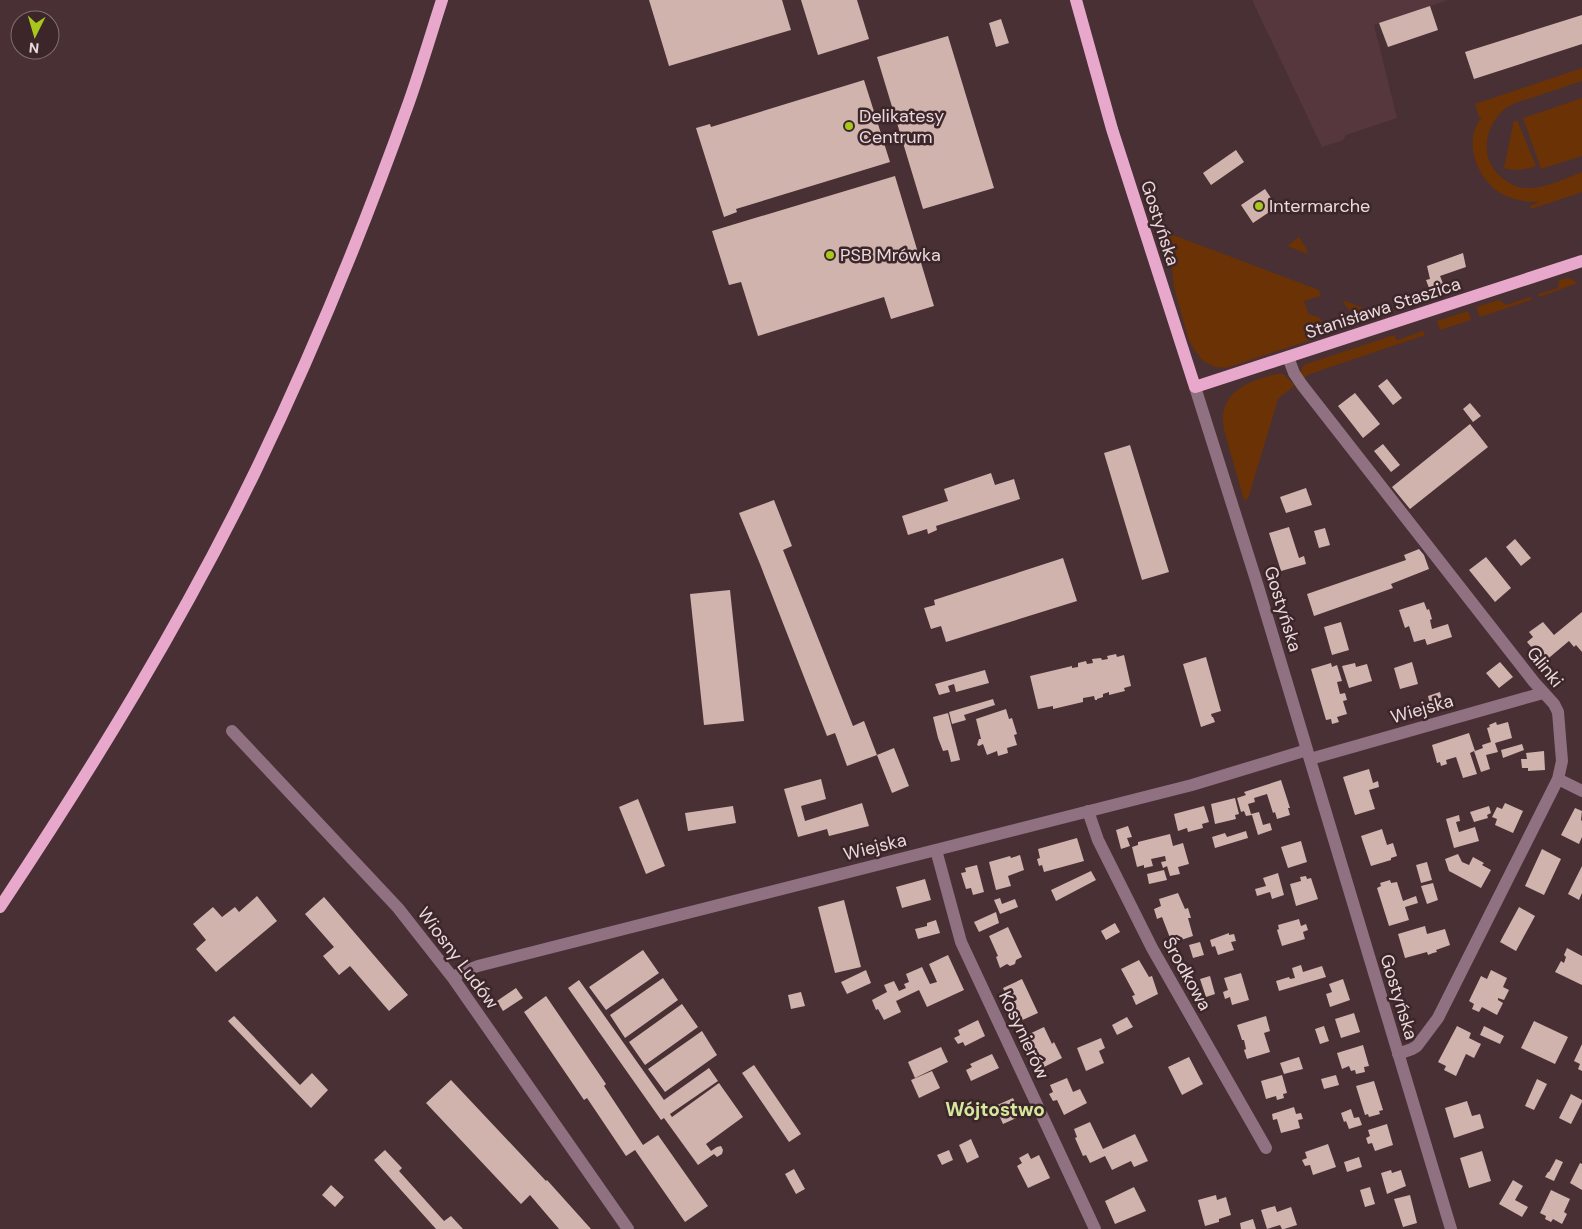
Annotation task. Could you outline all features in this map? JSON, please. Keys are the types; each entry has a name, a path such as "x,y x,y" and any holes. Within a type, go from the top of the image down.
{"main road":[{"path":"0,907 59,818 159,653 254,475 333,299 370,208 410,99 442,0"},
{"name":"Gostyńska","path":"1076,0 1114,138 1195,387"},
{"name":"Stanisława Staszica","path":"1195,387 1582,262"}],"street":[{"name":"Glinki","path":"1288,357 1294,373 1302,385 1556,708 1559,717 1562,761 1558,779 1438,1018 1416,1046 1398,1054"},
{"name":"Gostyńska","path":"1195,387 1236,514 1451,1229"},
{"name":"Wiejska","path":"453,978 462,972 478,966 1192,785 1543,693"},
{"name":"Wiosny Ludów","path":"232,731 398,908 453,978 628,1229"},
{"path":"1558,779 1582,791"},
{"name":"Środkowa","path":"1088,811 1098,840 1152,948 1266,1148"},
{"name":"Kosynierów","path":"936,850 962,942 1095,1229"}],"shaded area":[{"path":"1252,0 1448,0 1374,25 1397,118 1346,135 1343,140 1322,147"},
{"path":"1582,68 1582,81 1520,101 1506,108 1492,125 1488,135 1488,155 1491,164 1497,173 1516,186 1523,188 1538,187 1582,172 1582,192 1531,209 1530,206 1539,202 1529,202 1502,194 1493,188 1479,170 1473,148 1473,137 1476,126 1482,117 1479,117 1475,104"},
{"path":"1582,98 1582,156 1541,169 1523,118"},
{"path":"1516,120 1536,166 1512,170 1504,168 1513,122"},
{"path":"1168,233 1319,290 1321,296 1304,301 1309,315 1318,317 1322,321 1321,332 1310,340 1226,368 1215,367 1203,361 1188,338 1177,298"},
{"path":"1299,237 1306,248 1308,254 1287,246"},
{"path":"1569,278 1578,283 1539,297 1538,294 1558,288 1559,280"},
{"path":"1530,297 1531,300 1480,317 1476,307 1499,300 1506,305"},
{"path":"1342,300 1384,316 1366,318 1360,316 1350,310"},
{"path":"1468,311 1471,320 1440,330 1437,321"},
{"path":"1423,331 1425,335 1307,375 1302,380 1302,369 1306,364 1394,335 1397,340"},
{"path":"1276,374 1283,374 1295,385 1278,399 1248,499 1244,500 1224,430 1223,417 1225,407 1229,398 1245,385"}],"building":[{"path":"649,0 782,0 791,30 669,66"},
{"path":"801,0 857,0 869,39 818,55"},
{"path":"1430,6 1438,30 1388,47 1379,23"},
{"path":"1582,15 1582,44 1474,79 1465,52"},
{"path":"1001,19 1009,43 996,47 989,23"},
{"path":"948,36 994,188 923,209 877,57"},
{"path":"864,80 890,162 736,209 737,212 724,217 696,128 710,124 711,127"},
{"path":"1236,150 1244,162 1211,185 1203,173"},
{"path":"895,176 934,306 891,319 884,297 758,336 741,282 729,285 712,231"},
{"name":"Intermarche","path":"1265,189 1277,207 1253,223 1241,205"},
{"path":"1463,253 1466,267 1440,276 1444,286 1439,288 1438,285 1429,288 1426,280 1430,279 1427,266"},
{"path":"1387,379 1402,398 1393,405 1378,386"},
{"path":"1355,393 1380,424 1363,438 1338,406"},
{"path":"1470,403 1481,416 1473,422 1463,409"},
{"path":"1470,424 1488,447 1410,509 1392,487"},
{"path":"1383,444 1400,465 1391,472 1374,451"},
{"path":"1130,445 1169,572 1142,580 1104,453"},
{"path":"991,473 995,485 1014,479 1020,499 936,526 937,530 928,534 927,529 908,535 902,516 948,501 944,489"},
{"path":"1306,488 1312,505 1286,513 1280,497"},
{"path":"774,500 792,546 783,550 853,726 864,721 877,755 847,766 835,733 827,736 739,513"},
{"path":"1289,527 1299,558 1304,556 1306,564 1281,571 1269,533"},
{"path":"1325,528 1330,545 1319,548 1314,531"},
{"path":"1515,539 1531,558 1521,566 1506,547"},
{"path":"1419,549 1424,555 1429,569 1391,584 1393,588 1314,616 1307,594 1406,560 1404,555"},
{"path":"1486,557 1511,588 1495,602 1469,570"},
{"path":"1063,558 1077,601 946,642 941,626 931,629 924,608 935,605 934,600"},
{"path":"730,590 744,721 704,725 690,594"},
{"path":"1424,602 1427,610 1429,609 1432,619 1430,620 1432,629 1448,624 1452,637 1427,645 1425,639 1414,642 1409,626 1405,628 1399,610"},
{"path":"1582,612 1582,652 1569,641 1544,662 1527,642 1533,637 1529,632 1543,622 1554,635"},
{"path":"1341,622 1349,650 1332,655 1324,627"},
{"path":"1116,654 1117,657 1124,655 1131,686 1124,688 1125,691 1109,695 1109,692 1103,694 1103,697 1097,700 1095,700 1094,696 1083,698 1083,702 1053,709 1053,706 1038,709 1030,676 1072,666 1072,668 1078,667 1078,663 1086,661 1087,664 1093,663 1092,659 1108,659 1107,656"},
{"path":"1206,657 1221,711 1211,714 1215,722 1201,727 1183,664"},
{"path":"1412,662 1418,684 1400,689 1394,668"},
{"path":"1500,662 1513,677 1499,688 1486,673"},
{"path":"1331,663 1332,667 1337,665 1342,681 1337,682 1340,694 1345,693 1347,700 1343,701 1347,714 1337,717 1339,722 1332,724 1331,719 1326,720 1311,669"},
{"path":"1355,663 1356,667 1367,664 1372,681 1349,688 1342,666"},
{"path":"985,670 989,683 956,692 954,684 948,686 950,692 939,695 935,684"},
{"path":"1440,692 1443,704 1431,708 1428,696"},
{"path":"993,699 995,705 964,715 966,720 952,724 949,712"},
{"path":"1006,709 1009,719 1012,718 1017,734 1014,735 1017,745 1007,748 1008,753 998,756 997,751 987,755 983,744 977,745 979,739 981,739 976,719"},
{"path":"948,713 960,760 951,762 948,750 943,751 933,717"},
{"path":"1496,722 1497,725 1508,722 1512,738 1495,743 1498,752 1486,755 1490,769 1481,772 1474,751 1470,753 1477,774 1463,778 1456,757 1446,760 1447,764 1441,766 1440,762 1437,763 1432,745 1469,733 1475,751 1483,748 1482,745 1491,742 1487,728"},
{"path":"1522,744 1524,750 1503,758 1501,750"},
{"path":"894,748 909,786 892,793 877,755"},
{"path":"1544,751 1545,770 1528,771 1528,768 1522,768 1521,759 1527,759 1526,753"},
{"path":"1369,769 1373,783 1378,781 1379,787 1369,790 1375,809 1355,815 1343,777"},
{"path":"821,779 826,799 801,806 805,821 862,803 869,826 829,836 827,829 798,837 784,789"},
{"path":"1281,780 1290,808 1288,808 1290,815 1277,819 1267,794 1254,798 1255,802 1248,804 1251,814 1259,812 1263,825 1270,823 1272,830 1258,835 1252,815 1246,816 1244,811 1241,812 1237,798 1246,795 1244,792"},
{"path":"1235,798 1239,814 1235,815 1236,819 1215,824 1211,804"},
{"path":"638,799 665,866 646,874 619,807"},
{"path":"1505,803 1523,811 1513,833 1495,825 1497,819 1492,817 1497,807 1502,809"},
{"path":"733,806 736,823 688,831 685,813"},
{"path":"1204,806 1209,822 1202,824 1203,828 1188,832 1187,828 1178,831 1174,814"},
{"path":"1489,806 1491,813 1487,815 1488,818 1474,822 1470,812"},
{"path":"1575,808 1582,811 1582,837 1579,844 1561,835"},
{"path":"1459,815 1460,821 1456,822 1459,832 1475,827 1479,841 1454,848 1446,819"},
{"path":"1128,826 1132,837 1127,838 1130,846 1121,849 1116,830"},
{"path":"1382,829 1387,845 1393,843 1397,856 1391,858 1391,860 1371,866 1361,836"},
{"path":"1246,831 1248,838 1215,848 1212,837 1225,833 1227,837"},
{"path":"1170,834 1173,846 1183,843 1189,864 1178,867 1180,874 1170,876 1167,866 1163,868 1161,862 1166,861 1165,856 1151,859 1153,866 1144,868 1144,865 1137,867 1132,847 1138,845 1138,842"},
{"path":"1077,838 1084,861 1044,872 1042,865 1039,866 1037,859 1040,858 1038,849"},
{"path":"1301,841 1307,862 1288,868 1281,847"},
{"path":"1542,849 1561,859 1544,895 1525,886"},
{"path":"1458,854 1462,862 1469,865 1473,857 1484,863 1482,865 1491,870 1481,888 1449,871 1445,859"},
{"path":"1020,855 1024,870 1008,876 1011,886 996,890 989,862"},
{"path":"1427,862 1432,880 1421,883 1416,865"},
{"path":"977,865 984,892 973,895 971,888 966,889 961,873 966,872 965,868"},
{"path":"1582,866 1582,893 1579,900 1568,894"},
{"path":"1164,870 1167,880 1149,884 1147,874"},
{"path":"1091,871 1096,880 1056,901 1051,890"},
{"path":"1278,873 1284,895 1272,899 1270,892 1257,896 1255,889 1266,886 1263,878"},
{"path":"1306,876 1307,879 1311,878 1318,899 1296,906 1290,884 1301,881 1300,877"},
{"path":"925,879 931,900 902,908 896,887"},
{"path":"1390,880 1391,883 1397,882 1403,901 1416,896 1418,903 1405,907 1409,920 1389,926 1377,888 1381,886 1380,883"},
{"path":"1433,883 1438,900 1427,904 1421,886"},
{"path":"1178,893 1185,909 1188,908 1191,918 1188,918 1193,936 1172,943 1162,917 1157,919 1154,909 1161,906 1159,899"},
{"path":"257,896 277,921 216,972 196,949 206,940 193,924 213,907 222,917 235,907 239,912"},
{"path":"324,897 408,995 389,1011 350,966 339,975 323,956 334,947 305,914"},
{"path":"1000,898 1002,904 1015,899 1018,907 1000,914 994,900"},
{"path":"844,900 861,967 835,973 818,907"},
{"path":"1519,907 1535,916 1516,951 1500,942"},
{"path":"996,912 999,923 979,932 974,922"},
{"path":"1299,919 1301,926 1306,924 1308,930 1303,932 1305,939 1282,946 1277,930 1279,929 1278,925"},
{"path":"936,920 940,933 918,939 915,929 927,926 927,923"},
{"path":"1115,923 1120,932 1106,940 1101,931"},
{"path":"1425,926 1427,934 1445,929 1450,945 1428,955 1427,952 1405,958 1398,934"},
{"path":"1008,927 1022,957 1016,960 1015,964 1010,966 1007,964 1000,968 996,957 998,956 989,936"},
{"path":"1229,933 1229,935 1234,934 1236,941 1231,942 1234,950 1218,955 1215,946 1212,947 1210,940"},
{"path":"1200,942 1204,955 1193,958 1189,945"},
{"path":"1567,948 1582,956 1582,985 1555,972 1561,961 1564,963 1566,957 1564,955"},
{"path":"643,950 659,973 606,1010 589,987"},
{"path":"948,955 964,990 927,1007 919,990 896,1001 901,1012 884,1020 878,1009 876,1010 872,1000 887,992 884,985 894,981 899,991 906,988 904,984 909,982 906,974 922,967 930,984 937,982 929,964"},
{"path":"1139,960 1149,977 1152,976 1158,994 1136,1005 1132,996 1135,995 1121,969"},
{"path":"1301,965 1303,972 1322,966 1326,977 1279,991 1276,981 1289,977 1290,979 1295,978 1292,968"},
{"path":"866,970 871,983 847,994 841,982"},
{"path":"1491,970 1507,978 1503,987 1509,990 1504,1000 1498,998 1503,1003 1497,1015 1482,1007 1479,1012 1472,1009 1474,1004 1469,1001 1481,976 1487,979"},
{"path":"1241,973 1249,1000 1232,1005 1230,997 1225,999 1223,992 1228,990 1224,978"},
{"path":"1210,976 1215,994 1206,997 1200,979"},
{"path":"663,978 678,1000 625,1038 610,1015"},
{"path":"1022,979 1038,1013 1018,1022 1003,988"},
{"path":"1343,979 1350,1000 1330,1007 1326,994 1332,992 1329,984"},
{"path":"579,980 664,1100 709,1068 718,1081 670,1114 672,1117 719,1083 743,1117 706,1144 711,1151 721,1146 722,1154 717,1157 714,1154 698,1165 664,1118 661,1120 568,988"},
{"path":"516,988 523,998 503,1011 497,1001"},
{"path":"801,992 805,1006 791,1009 788,995"},
{"path":"546,996 606,1084 604,1086 643,1145 658,1135 708,1206 685,1222 635,1150 626,1156 587,1098 584,1100 524,1012"},
{"path":"682,1004 698,1027 645,1065 629,1042"},
{"path":"1354,1013 1360,1032 1341,1038 1335,1019"},
{"path":"234,1016 300,1085 312,1073 328,1090 311,1108 228,1021"},
{"path":"1266,1016 1270,1031 1264,1033 1270,1052 1247,1059 1244,1050 1246,1049 1244,1040 1242,1040 1237,1025"},
{"path":"1127,1017 1133,1027 1117,1035 1112,1025"},
{"path":"978,1020 985,1036 965,1046 963,1042 958,1044 954,1038 960,1035 958,1030"},
{"path":"1534,1021 1568,1037 1555,1064 1521,1048"},
{"path":"1324,1026 1329,1041 1320,1044 1315,1029"},
{"path":"1457,1026 1471,1033 1469,1038 1481,1044 1474,1058 1466,1054 1456,1076 1444,1070 1446,1066 1438,1062"},
{"path":"1484,1026 1504,1036 1500,1044 1480,1035"},
{"path":"1044,1027 1052,1044 1054,1042 1062,1058 1040,1069 1025,1036"},
{"path":"702,1031 717,1055 665,1092 648,1069"},
{"path":"1101,1038 1105,1048 1099,1051 1104,1063 1086,1071 1077,1048"},
{"path":"1582,1044 1582,1071 1578,1069 1580,1064 1574,1061"},
{"path":"1363,1045 1369,1066 1364,1067 1365,1072 1356,1074 1355,1070 1351,1071 1349,1066 1342,1069 1337,1053"},
{"path":"941,1047 948,1062 915,1078 908,1062"},
{"path":"992,1054 999,1068 971,1081 966,1070 972,1067 970,1064"},
{"path":"1189,1057 1203,1084 1182,1095 1168,1067"},
{"path":"1299,1057 1303,1069 1284,1074 1280,1063"},
{"path":"754,1065 801,1134 789,1142 742,1073"},
{"path":"932,1071 940,1088 919,1098 911,1080"},
{"path":"1282,1075 1287,1093 1283,1094 1284,1098 1277,1100 1276,1096 1266,1099 1261,1081"},
{"path":"1336,1075 1339,1085 1324,1089 1321,1079"},
{"path":"1067,1078 1073,1092 1080,1089 1087,1103 1064,1115 1057,1100 1053,1101 1049,1094 1053,1092 1050,1085"},
{"path":"1537,1079 1547,1084 1534,1110 1525,1106"},
{"path":"451,1080 591,1229 559,1229 530,1195 521,1204 426,1103"},
{"path":"1374,1081 1383,1110 1379,1111 1380,1114 1369,1117 1368,1114 1365,1115 1356,1086"},
{"path":"1571,1094 1582,1100 1582,1102 1571,1124 1559,1118"},
{"path":"1013,1098 1021,1116 1003,1124 995,1106"},
{"path":"1467,1101 1472,1116 1480,1114 1484,1128 1454,1138 1445,1108"},
{"path":"1294,1107 1296,1114 1301,1113 1303,1119 1298,1120 1300,1128 1281,1133 1277,1119 1273,1120 1272,1114"},
{"path":"1351,1109 1354,1118 1359,1117 1362,1125 1349,1129 1341,1113"},
{"path":"1090,1122 1103,1149 1135,1134 1148,1161 1134,1167 1131,1161 1112,1170 1105,1156 1090,1163 1086,1155 1083,1156 1075,1138 1077,1137 1074,1129"},
{"path":"1387,1124 1393,1145 1375,1151 1372,1143 1368,1144 1366,1138 1370,1136 1368,1130"},
{"path":"971,1139 979,1157 967,1163 959,1145"},
{"path":"1328,1144 1336,1167 1313,1175 1310,1165 1305,1166 1302,1160 1307,1158 1305,1152"},
{"path":"385,1150 402,1168 399,1171 444,1221 451,1216 463,1229 436,1229 374,1160"},
{"path":"949,1150 953,1160 942,1165 937,1155"},
{"path":"1482,1151 1491,1181 1469,1188 1460,1158"},
{"path":"1028,1153 1031,1159 1039,1155 1050,1178 1028,1188 1017,1166 1022,1163 1019,1158"},
{"path":"1359,1157 1362,1167 1347,1172 1344,1162"},
{"path":"1556,1159 1563,1162 1554,1181 1545,1177"},
{"path":"1580,1163 1582,1164 1582,1190 1570,1183"},
{"path":"794,1169 805,1189 796,1194 785,1174"},
{"path":"1391,1170 1392,1173 1401,1170 1406,1186 1387,1194 1381,1173"},
{"path":"1513,1180 1523,1186 1515,1200 1528,1207 1522,1217 1499,1204"},
{"path":"331,1185 344,1197 335,1207 322,1195"},
{"path":"1134,1187 1146,1211 1115,1224 1105,1201"},
{"path":"1370,1187 1375,1204 1365,1207 1360,1190"},
{"path":"1551,1190 1570,1199 1564,1212 1567,1214 1562,1224 1553,1219 1551,1222 1545,1219 1546,1216 1540,1213"},
{"path":"1216,1195 1217,1200 1226,1197 1231,1215 1219,1219 1219,1222 1205,1226 1198,1200"},
{"path":"1410,1195 1417,1223 1403,1227 1394,1199"},
{"path":"1275,1206 1277,1212 1291,1207 1297,1225 1282,1229 1280,1225 1267,1229 1261,1210"},
{"path":"1253,1219 1256,1229 1241,1229 1240,1223"}],"place":[{"name":"Delikatesy Centrum","path":"849,126"},
{"name":"Intermarche","path":"1259,206"},
{"name":"PSB Mrówka","path":"830,255"}],"district":[{"name":"Wójtostwo","path":"995,1109"}]}
